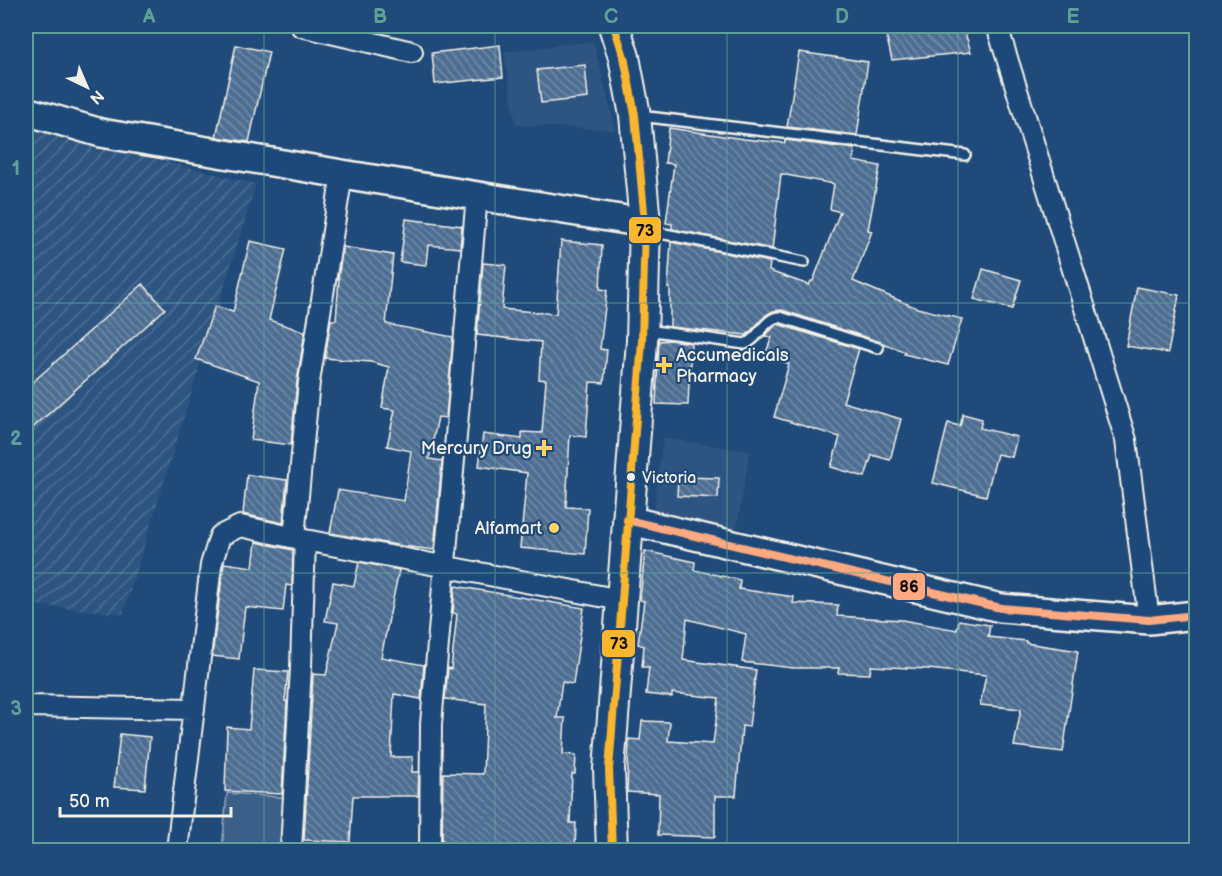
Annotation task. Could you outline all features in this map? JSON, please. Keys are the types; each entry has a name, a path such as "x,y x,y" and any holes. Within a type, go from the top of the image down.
{"main road":[{"path":"612,850 609,769 642,330 645,227 635,115 624,57 614,26"}],"street":[{"path":"301,26 412,52"},
{"path":"997,26 1126,440 1149,620"},
{"path":"26,111 101,133 477,195 645,227"},
{"path":"291,850 301,667 299,538 309,382 342,174"},
{"path":"430,850 431,724 477,195"},
{"path":"627,520 1001,608 1149,620 1197,615"},
{"path":"177,850 211,565 220,536 240,526 621,600"},
{"path":"26,706 194,709"}],"lane":[{"path":"635,115 965,155"},
{"path":"645,227 804,262"},
{"path":"642,330 745,344 756,338 772,318 780,317 878,348"}],"shaded area":[{"path":"593,41 616,130 516,125 504,52"},
{"path":"26,127 256,184 123,614 26,604"},
{"path":"663,438 750,451 736,531 673,521 654,507"},
{"path":"227,793 290,798 284,850 222,850"}],"building":[{"path":"884,26 963,26 971,52 892,60"},
{"path":"236,45 269,52 249,142 216,137"},
{"path":"500,45 503,77 435,84 432,53"},
{"path":"799,52 868,62 857,135 787,127"},
{"path":"585,65 588,98 541,103 537,70"},
{"path":"669,128 744,139 785,143 785,140 855,149 853,161 880,166 868,230 872,231 853,281 917,308 962,319 948,365 904,354 905,352 880,342 782,310 766,315 747,335 670,327 670,288 668,288 671,242 770,262 769,271 809,285 813,281 840,212 830,209 834,184 781,174 772,249 672,229 672,224 666,223 674,164 665,163"},
{"path":"406,219 462,226 460,248 428,245 426,265 400,262"},
{"path":"250,241 286,249 269,320 305,332 297,381 291,445 251,440 259,381 196,359 215,306 233,312"},
{"path":"561,241 602,245 600,289 607,290 600,349 607,350 604,383 590,382 586,437 570,435 566,507 588,508 585,554 520,548 527,473 479,466 483,434 522,439 522,432 542,433 546,380 539,379 541,342 477,335 483,263 506,265 502,309 556,314"},
{"path":"343,247 393,255 386,324 453,337 446,418 438,417 429,459 442,461 434,550 330,533 338,490 404,501 411,451 387,446 395,410 382,408 389,367 371,362 325,358 331,320 336,320 338,279"},
{"path":"983,269 1021,280 1012,309 974,299"},
{"path":"143,284 165,309 26,434 26,388"},
{"path":"1137,287 1179,295 1168,353 1126,346"},
{"path":"777,324 859,349 843,402 901,419 890,460 872,455 865,477 831,467 840,437 774,417 789,364 765,355 772,337 765,336"},
{"path":"659,341 691,343 688,405 656,404"},
{"path":"963,414 982,419 980,428 1017,437 1012,457 997,454 986,496 933,483 948,423 960,426"},
{"path":"247,475 287,480 283,523 243,514"},
{"path":"678,477 719,478 718,498 677,496"},
{"path":"256,542 293,550 292,586 286,585 283,611 245,607 239,659 212,656 224,563 253,567"},
{"path":"645,551 695,562 694,570 740,580 739,589 794,597 793,603 838,605 837,616 902,620 957,630 959,620 990,625 988,637 1026,641 1026,643 1078,651 1063,752 1014,746 1021,709 980,705 986,675 871,666 870,674 838,673 839,668 793,668 742,662 746,634 687,619 683,660 756,670 749,727 742,726 736,796 715,796 715,837 658,835 659,794 627,792 629,739 640,740 642,721 670,722 668,741 713,744 719,698 672,693 672,697 646,694 649,667 642,667 644,646 638,644 644,601 640,600"},
{"path":"359,562 399,570 381,657 424,665 421,699 394,694 391,757 413,757 412,772 419,772 418,796 353,796 350,842 304,840 313,674 326,675 338,623 325,621 333,582 354,586"},
{"path":"455,586 584,608 573,684 562,682 557,718 565,718 563,754 576,755 575,774 572,774 570,823 576,823 575,850 442,850 443,773 483,774 486,704 445,699 457,614 453,613"},
{"path":"254,670 288,672 282,794 225,791 227,727 249,729"},
{"path":"120,734 150,737 145,789 114,787"}],"transit line":[{"name":"73","path":"612,850 609,769 642,341 645,223 635,115 624,57 614,26"},
{"name":"86","path":"627,520 1001,608 1149,620 1196,615"}],"place":[{"name":"Accumedicals Pharmacy","path":"664,365"},
{"name":"Mercury Drug","path":"544,448"},
{"name":"Victoria","path":"631,477"},
{"name":"Alfamart","path":"554,528"}]}
